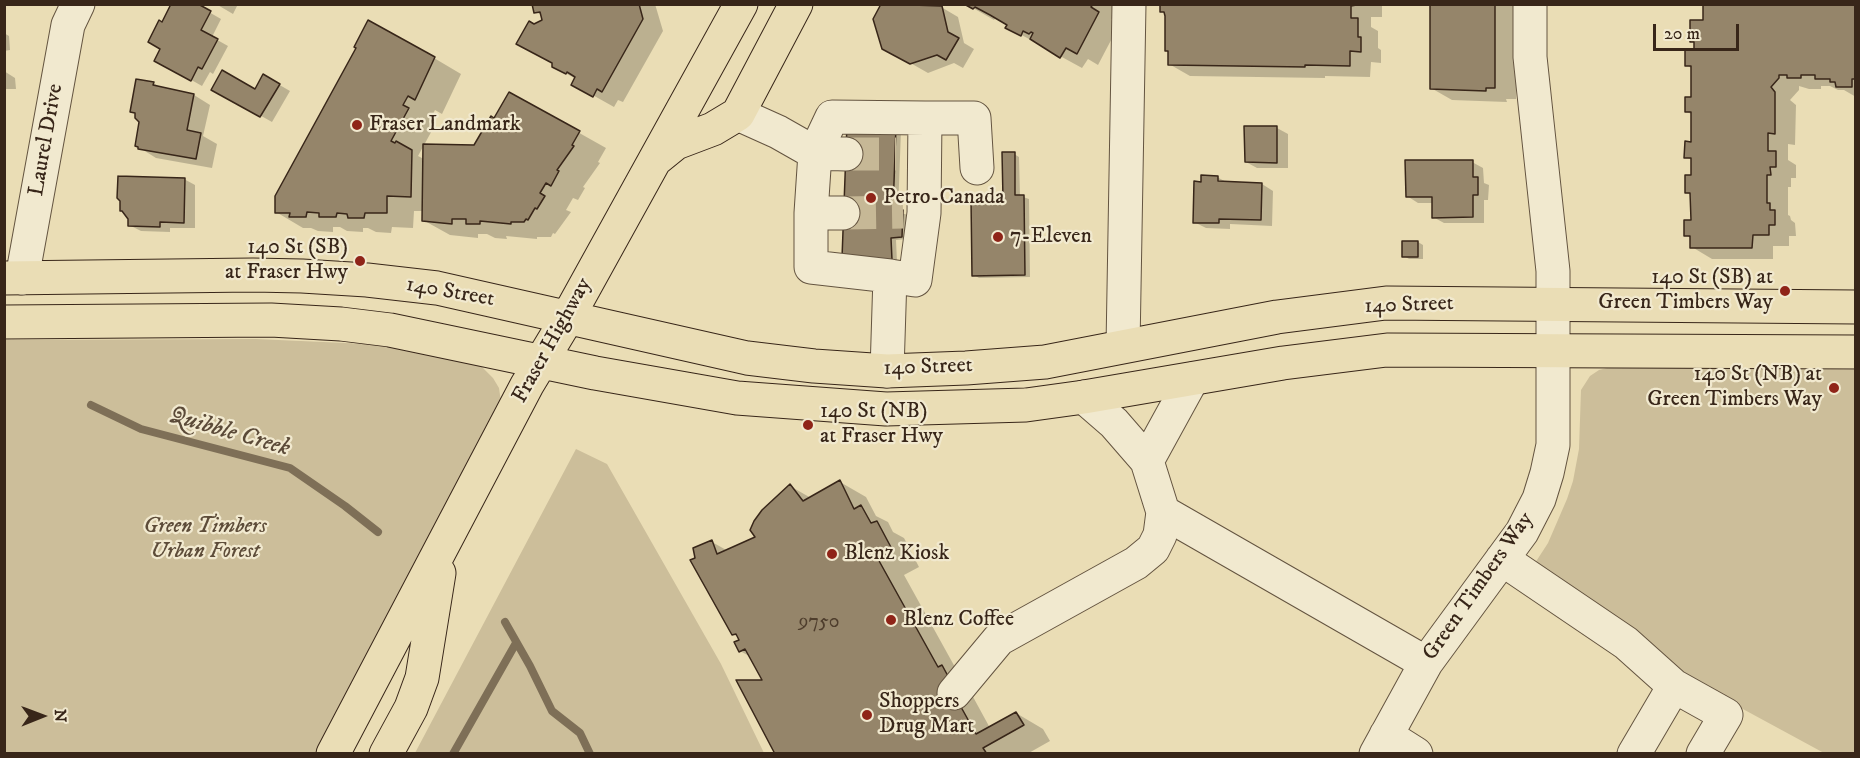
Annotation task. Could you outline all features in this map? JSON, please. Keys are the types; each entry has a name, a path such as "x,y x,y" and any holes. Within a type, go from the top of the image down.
{"main road":[{"name":"Fraser Highway","path":"333,753 527,385 568,317 741,4"},
{"path":"738,114 796,4"},
{"name":"Fraser Highway","path":"654,160 676,142 713,129 738,114"},
{"name":"140 Street","path":"13,278 262,275 367,280 436,288 747,358 887,371 1045,362 1277,317 1386,303 1856,307"},
{"name":"140 Street","path":"4,322 271,320 341,324 390,330 542,362 737,398 886,409 1026,405 1283,363 1387,350 1856,352"},
{"name":"Fraser Highway","path":"386,753 411,708 422,678 436,587 454,524"}],"street":[{"name":"Laurel Drive","path":"13,278 68,25 78,4"},
{"path":"1123,346 1129,4"},
{"name":"Green Timbers Way","path":"1381,744 1426,663 1522,532 1539,499 1553,445 1553,271 1530,57 1530,4"},
{"path":"738,114 830,153"},
{"path":"925,118 910,155 915,280 811,267 811,213 830,153 832,117 974,118 977,168"},
{"path":"811,213 843,213"},
{"path":"887,371 890,276"},
{"path":"1147,461 1192,379"},
{"path":"954,693 999,639 1136,563 1153,549 1160,535 1163,512 1147,461 1114,423 1084,397"},
{"path":"1163,512 1426,663"},
{"path":"1502,559 1626,643 1674,686 1726,715 1703,753"},
{"path":"1634,753 1674,686"},
{"path":"1381,744 1416,753"}],"green space":[{"name":"Green Timbers Urban Forest","path":"256,339 368,344 478,363 493,378 499,388 501,402 317,753 5,753 4,340"},
{"path":"1615,366 1855,370 1855,753 1824,753 1516,586 1548,543 1573,481 1579,449 1581,390 1590,376 1599,370"},
{"path":"576,449 607,464 721,664 764,753 415,753"}],"building":[{"path":"171,4 198,4 211,11 201,30 218,39 202,69 198,67 191,81 154,61 160,49 148,42 159,20 162,22"},
{"path":"532,4 639,4 643,19 602,92 597,89 593,97 571,85 575,77 552,67 552,63 516,44 529,21 534,24 542,20 540,12 534,13"},
{"path":"881,4 942,6 948,32 959,38 946,60 937,55 910,64 882,49 873,19"},
{"path":"964,4 1093,4 1091,7 1099,12 1077,54 1066,48 1060,58 1030,39 1033,33 1023,31 1021,36 1005,28 1007,25 990,15"},
{"path":"1160,4 1362,4 1351,6 1351,18 1358,18 1361,52 1350,51 1350,66 1168,65 1168,51 1165,51 1165,16 1164,12 1160,12"},
{"path":"1430,4 1495,4 1495,88 1486,88 1486,91 1430,89"},
{"path":"1703,4 1856,4 1856,79 1852,79 1852,87 1836,87 1835,82 1830,82 1830,79 1815,79 1815,75 1787,78 1787,75 1779,75 1771,87 1775,92 1775,134 1768,133 1768,151 1776,151 1776,167 1770,167 1771,175 1767,175 1767,203 1770,203 1770,210 1775,210 1775,225 1769,225 1769,235 1753,235 1752,248 1690,248 1690,236 1684,236 1684,220 1691,220 1690,193 1685,193 1685,175 1691,175 1691,158 1684,158 1685,141 1691,142 1691,112 1685,112 1685,97 1691,97 1691,66 1685,66 1685,50 1694,49 1694,42 1690,42 1690,20 1703,20"},
{"name":"Fraser Landmark","path":"368,20 435,57 415,100 408,96 403,105 409,108 391,141 395,143 396,141 412,150 411,197 387,196 387,213 365,213 364,218 348,218 347,214 337,213 336,217 319,217 319,213 307,212 306,217 289,217 290,213 275,213 275,196 356,48 354,47"},
{"path":"222,70 255,89 263,74 280,84 260,117 211,90"},
{"path":"136,79 194,94 187,130 201,133 196,159 138,149 135,146 139,122 135,118 135,113 130,112"},
{"name":"Fraser Landmark","path":"509,92 580,131 572,145 574,146 557,170 559,171 551,186 546,183 540,193 545,196 537,209 535,208 528,220 511,222 511,224 480,221 480,224 466,224 466,219 452,219 452,224 422,221 423,144 474,145 491,116 494,118"},
{"path":"847,124 896,126 893,211 903,210 902,237 891,238 892,260 842,258"},
{"path":"1244,126 1277,126 1277,163 1245,162"},
{"name":"7-Eleven","path":"1002,152 1015,152 1015,195 1024,195 1025,275 972,276 971,200 1003,199"},
{"path":"1405,160 1473,160 1473,177 1478,177 1478,195 1473,195 1473,217 1432,218 1432,197 1406,197"},
{"path":"1201,175 1218,176 1218,181 1262,183 1261,220 1219,219 1219,223 1193,223 1194,181 1201,182"},
{"path":"118,176 185,178 184,223 160,222 160,227 128,226 128,219 120,211 120,201 117,198"},
{"path":"1402,241 1418,241 1418,257 1402,257"},
{"path":"840,480 854,509 861,505 871,523 877,521 893,551 878,559 938,667 942,665 949,678 946,680 976,734 1016,712 1024,725 983,748 987,754 775,754 736,680 762,680 745,649 739,652 734,642 739,640 736,634 732,635 690,560 695,558 693,548 712,540 717,554 755,537 750,530 754,521 762,510 790,484 803,501"}],"waterway":[{"name":"Quibble Creek","path":"91,405 141,429 290,468 378,532"},
{"name":"Quibble Creek","path":"505,622 552,711 580,733 590,754"},
{"path":"453,754 516,643"}],"tunnel":[{"path":"846,154 896,154"},
{"path":"843,213 903,212"}],"place":[{"name":"Fraser Landmark","path":"357,125"},
{"name":"Petro-Canada","path":"871,198"},
{"name":"7-Eleven","path":"998,237"},
{"name":"140 St (SB) at Fraser Hwy","path":"360,261"},
{"name":"140 St (SB) at Green Timbers Way","path":"1785,291"},
{"name":"140 St (NB) at Green Timbers Way","path":"1834,388"},
{"name":"140 St (NB) at Fraser Hwy","path":"808,425"},
{"name":"Blenz Kiosk","path":"832,554"},
{"name":"Blenz Coffee","path":"891,620"},
{"name":"Shoppers Drug Mart","path":"867,715"}]}
